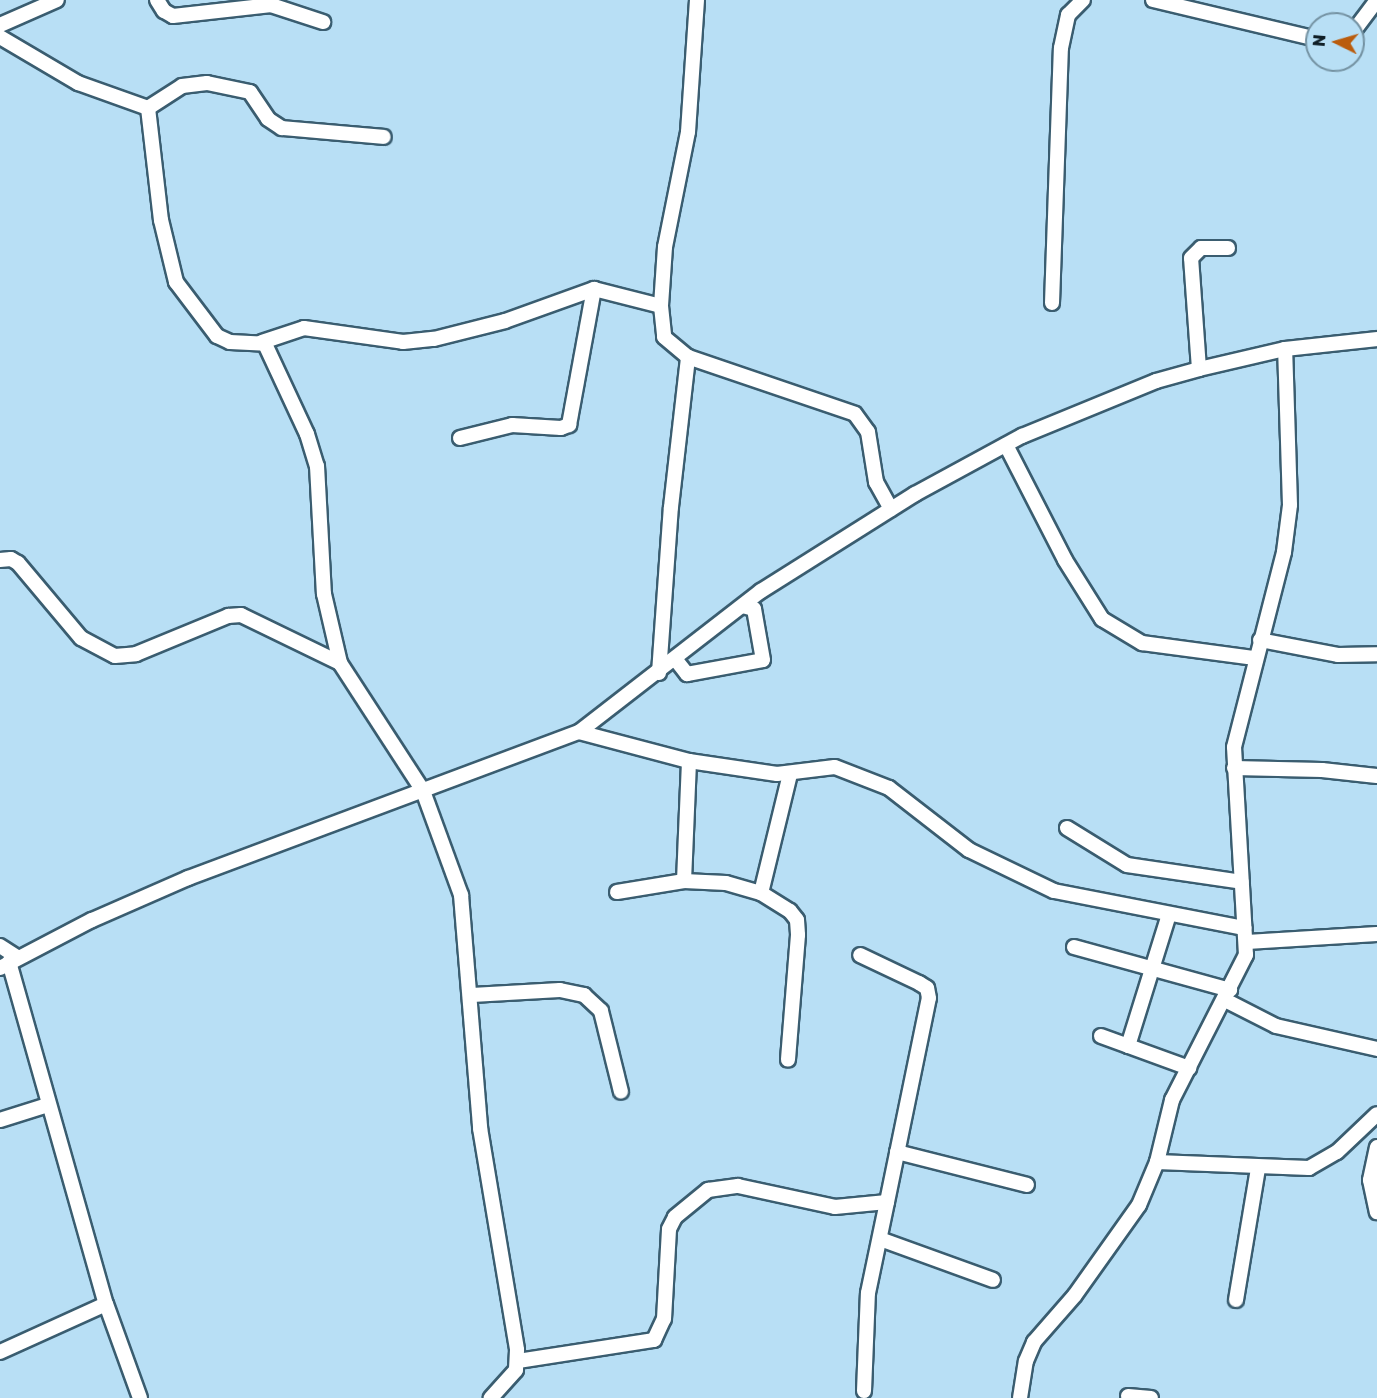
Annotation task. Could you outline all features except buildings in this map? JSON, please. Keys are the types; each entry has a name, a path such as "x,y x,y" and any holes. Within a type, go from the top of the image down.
{"street":[{"path":"0,25 57,0"},
{"path":"157,0 173,16 272,3 323,22"},
{"path":"696,0 688,132 668,223 661,306 664,337 688,357 855,414 868,432 876,482 891,509"},
{"path":"1052,303 1061,48 1068,15 1083,0"},
{"path":"1153,0 1305,36"},
{"path":"1365,16 1377,0"},
{"path":"0,37 78,83 148,108"},
{"path":"148,108 182,86 207,83 250,92 268,119 282,128 384,137"},
{"path":"148,108 161,220 176,282 217,336 230,342 262,342 304,328 403,342 434,339 505,321 594,288 661,306"},
{"path":"1199,369 1191,258 1201,248 1228,248"},
{"path":"459,438 512,425 561,428 569,424 594,288"},
{"path":"9,962 188,878 579,732 676,660 743,606 891,509 1006,445 1156,381 1285,349 1377,339"},
{"path":"262,342 307,434 317,466 324,594 340,663 423,791 461,895 472,995 480,1128 518,1361 510,1380 491,1398"},
{"path":"1020,1398 1026,1361 1034,1342 1074,1295 1139,1205 1157,1162 1166,1117 1243,962 1247,942 1234,768 1238,723 1284,552 1290,505 1285,349"},
{"path":"659,673 671,507 688,357"},
{"path":"1006,445 1070,569 1102,619 1142,643 1255,658"},
{"path":"0,560 11,559 18,563 81,638 115,656 136,654 228,616 241,615 340,663"},
{"path":"676,660 687,674 762,660 754,609 743,606"},
{"path":"1260,640 1338,655 1377,654"},
{"path":"579,732 689,761 790,774 835,767 889,788 969,850 1034,883 1078,897 1245,928"},
{"path":"684,881 689,761"},
{"path":"1234,768 1322,770 1377,776"},
{"path":"761,893 790,774"},
{"path":"1067,828 1127,865 1242,882"},
{"path":"617,892 684,881 726,883 761,893 781,904 796,920 788,1060"},
{"path":"1128,1046 1154,969 1169,914"},
{"path":"1247,942 1377,934"},
{"path":"0,946 9,962 106,1304 139,1398"},
{"path":"1074,946 1154,969 1227,995 1276,1026 1377,1049"},
{"path":"860,955 919,983 927,988 930,998 868,1293 864,1391"},
{"path":"472,995 560,990 584,995 601,1011 621,1092"},
{"path":"1101,1036 1189,1068"},
{"path":"0,1120 48,1105"},
{"path":"1157,1162 1310,1168 1337,1152 1377,1114"},
{"path":"1377,1147 1370,1180 1377,1212"},
{"path":"897,1152 1027,1185"},
{"path":"1236,1300 1258,1167"},
{"path":"518,1361 654,1340 664,1319 665,1244 669,1228 675,1217 708,1190 738,1186 835,1207 887,1202"},
{"path":"879,1239 993,1280"},
{"path":"0,1352 106,1304"},
{"path":"1128,1396 1151,1398"}]}
